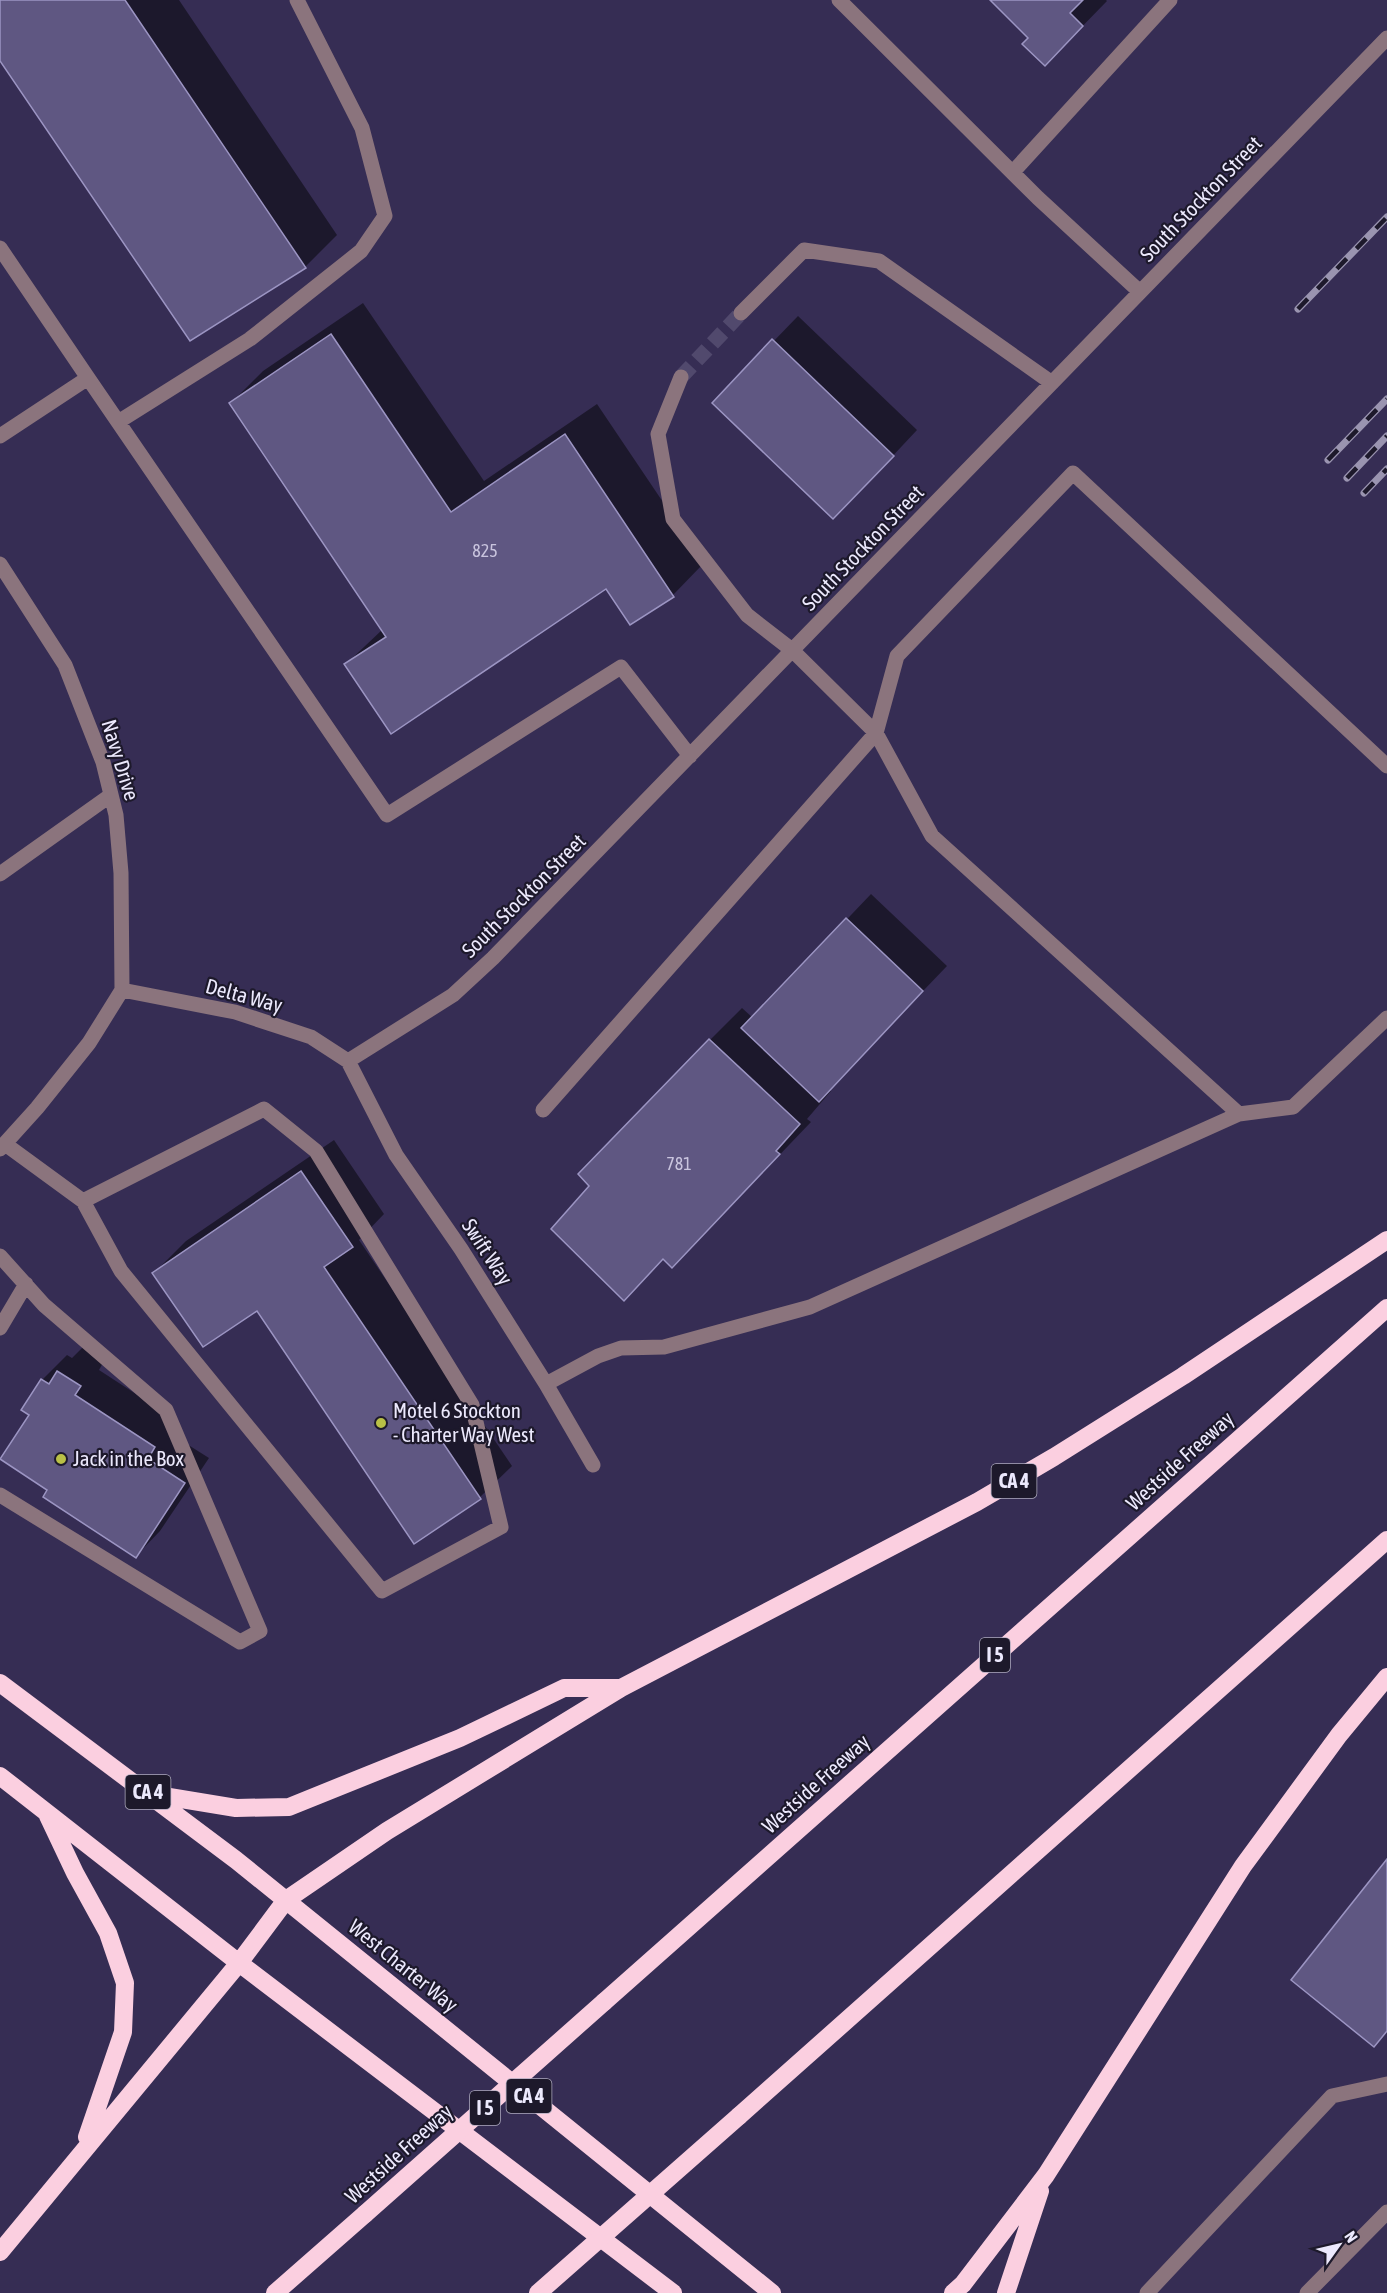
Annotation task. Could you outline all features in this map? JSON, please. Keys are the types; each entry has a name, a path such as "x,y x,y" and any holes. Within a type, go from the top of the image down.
{"highway":[{"name":"CA 4","path":"621,1688 967,1508 1184,1376 1387,1240"},
{"name":"Westside Freeway","path":"275,2293 1387,1308"},
{"path":"538,2293 1387,1540"},
{"path":"953,2293 963,2284 1046,2175 1243,1866 1339,1735 1387,1677"},
{"name":"West Charter Way","path":"0,1683 148,1793 286,1900 772,2293"},
{"path":"148,1793 236,1808 289,1807 460,1738 564,1688 621,1688"},
{"path":"0,2252 239,1963 286,1900 387,1831 621,1688"},
{"path":"0,1776 239,1963 673,2293"},
{"path":"46,1812 75,1873 108,1933 125,1983 123,2032 82,2152"},
{"path":"1006,2293 1046,2175"}],"street":[{"path":"118,422 250,339 361,251 385,216 362,128 297,0"},
{"path":"839,0 1013,172 1140,292"},
{"path":"1013,172 1170,0"},
{"name":"South Stockton Street","path":"348,1061 453,995 493,958 1387,38"},
{"path":"0,248 387,815 621,668 690,756"},
{"path":"741,313 804,250 879,261 1052,383"},
{"path":"681,377 658,434 673,519 747,615 792,650 876,733 933,836 1239,1114"},
{"path":"0,436 88,378"},
{"path":"543,1110 876,733 897,656 1073,473 1387,766"},
{"name":"Navy Drive","path":"0,564 65,665 103,762 116,815 121,873 122,990"},
{"path":"0,874 111,795"},
{"path":"83,1201 264,1109 316,1151 472,1405 501,1527 382,1591 121,1271 83,1201 2,1147 37,1108 89,1043 122,990"},
{"name":"Delta Way","path":"122,990 235,1012 311,1037 348,1061"},
{"path":"546,1383 598,1356 621,1348 664,1347 810,1307 1239,1114 1293,1107 1387,1018"},
{"name":"Swift Way","path":"348,1061 396,1155 461,1249 546,1383 593,1465"},
{"path":"0,1256 44,1305 166,1410 260,1631 240,1642 0,1495"},
{"path":"0,1328 26,1284"},
{"path":"1147,2293 1332,2096 1387,2084"},
{"path":"1307,2293 1387,2212"}],"building":[{"path":"0,0 125,0 306,268 190,341 0,61"},
{"path":"990,0 1083,0 1070,13 1083,26 1045,66 1022,44 1028,38"},
{"path":"331,334 451,512 565,434 674,597 630,625 606,589 391,734 344,664 386,637 229,403"},
{"path":"772,339 894,456 833,519 712,403"},
{"path":"846,918 923,991 819,1102 741,1028"},
{"path":"709,1039 800,1124 776,1151 780,1154 672,1268 663,1259 624,1301 551,1229 589,1186 578,1174"},
{"name":"Motel 6 Stockton - Charter Way West","path":"301,1171 353,1247 324,1267 481,1499 414,1544 257,1311 203,1347 152,1273"},
{"path":"57,1371 81,1386 75,1395 155,1447 148,1459 185,1483 136,1558 43,1497 47,1490 0,1459 29,1415 21,1410 41,1379 49,1384"},
{"path":"1387,1859 1387,2031 1374,2047 1291,1980"}],"tunnel":[{"path":"681,377 741,313"}],"railway":[{"path":"1298,309 1387,217"},
{"path":"1328,460 1387,399"},
{"path":"1347,478 1387,436"},
{"path":"1364,493 1387,469"}],"place":[{"name":"Motel 6 Stockton - Charter Way West","path":"381,1423"},
{"name":"Jack in the Box","path":"61,1459"}]}
